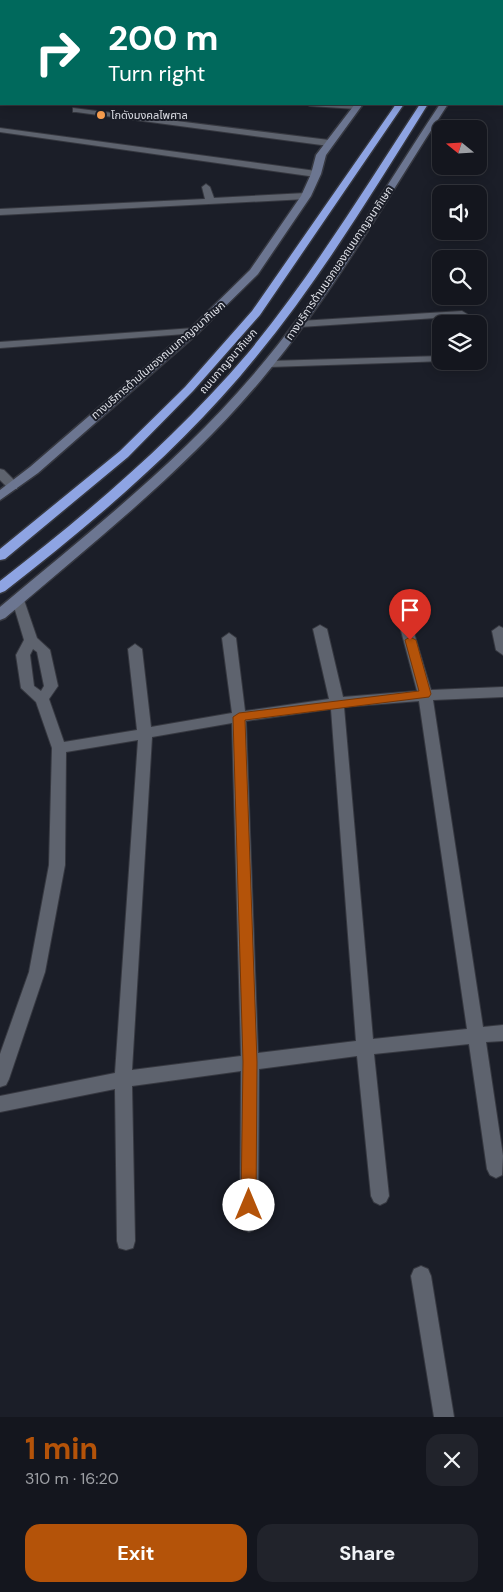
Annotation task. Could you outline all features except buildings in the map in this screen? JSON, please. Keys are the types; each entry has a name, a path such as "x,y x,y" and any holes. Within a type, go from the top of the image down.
{"highway":[{"name":"ถนนกาญจนาภิเษก","path":"0,556 124,454 189,389 256,314 399,105"},
{"name":"ถนนกาญจนาภิเษก","path":"0,588 54,547 149,464 216,396 287,310 331,247 423,105"}],"main road":[{"name":"ทางบริการด้านในของถนนกาญจนาภิเษก","path":"0,496 194,331 254,272 306,196 316,174 321,155 357,105"},
{"name":"ทางบริการด้านนอกของถนนกาญจนาภิเษก","path":"0,615 100,532 186,454 269,364 300,324 443,105"}],"street":[{"path":"76,110 329,143"},
{"path":"0,130 316,174"},
{"path":"206,187 211,202"},
{"path":"0,212 306,196"},
{"path":"300,324 432,320"},
{"path":"0,345 194,331"},
{"path":"269,364 432,359"},
{"path":"0,473 13,486"},
{"path":"18,600 31,640 43,650 51,686 42,699"},
{"path":"405,623 425,694 474,1034 496,1169"},
{"path":"320,629 337,703 365,1047 380,1196"},
{"path":"499,631 503,650"},
{"path":"229,638 239,717 250,1062 249,1223"},
{"path":"0,1079 37,972 44,945 57,865 59,748 42,699 28,688 23,655 31,640"},
{"path":"126,1241 123,1079 145,735 135,649"},
{"path":"59,748 145,735 239,717 337,703 425,694 503,692"},
{"path":"0,1104 123,1079 365,1047 474,1034 503,1033"},
{"path":"420,1276 444,1417"}],"place":[{"name":"โกดังมงคลไพศาล","path":"101,115"}],"route":[{"path":"249,1205 250,1062 239,717 337,703 425,694 410,640"}]}
